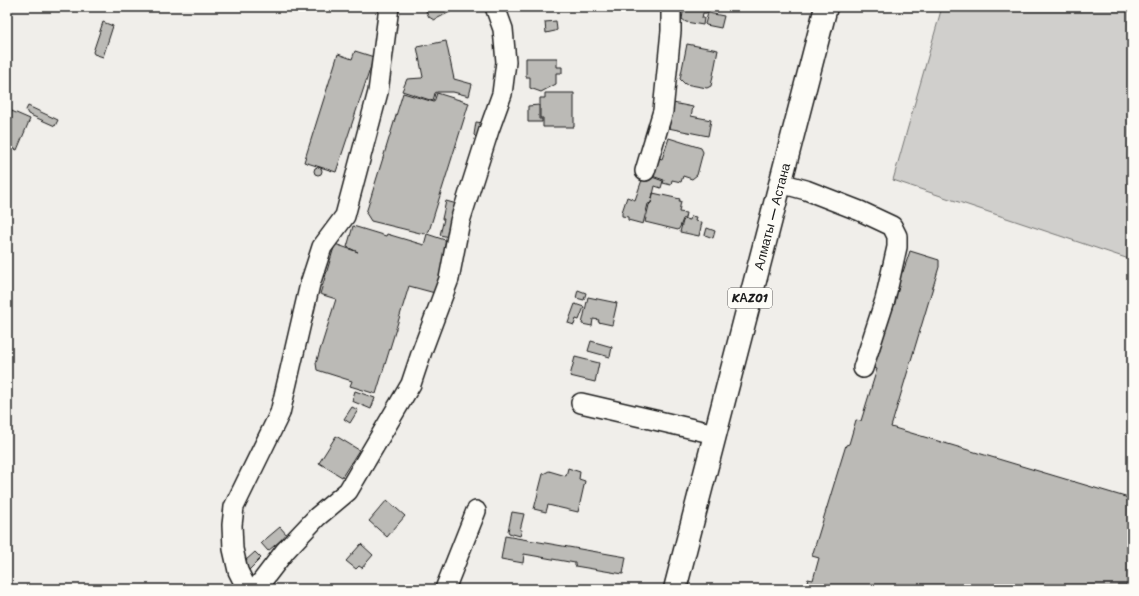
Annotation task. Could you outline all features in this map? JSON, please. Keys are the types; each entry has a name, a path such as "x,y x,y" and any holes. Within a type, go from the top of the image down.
{"highway":[{"name":"Алматы — Астана","path":"676,589 826,7"}],"street":[{"path":"247,589 238,571 233,543 232,525 234,507 280,413 310,284 322,247 345,216 378,92 389,7"},
{"path":"256,589 285,551 318,517 348,491 411,384 449,279 460,222 502,94 506,62 503,29 495,7"},
{"path":"645,171 663,111 671,31 671,7"},
{"path":"780,183 806,190 860,211 892,226 897,236 897,247 885,300 863,368"},
{"path":"581,403 715,434"},
{"path":"445,589 476,511"}],"shaded area":[{"path":"942,7 1132,7 1132,260 893,180"}],"building":[{"path":"424,7 452,7 454,10 434,20 429,17"},
{"path":"684,7 709,7 708,12 703,13 703,25 686,22 682,19"},
{"path":"708,13 724,16 721,28 705,24"},
{"path":"556,21 557,30 546,33 545,22"},
{"path":"103,22 113,26 103,57 94,54 93,52"},
{"path":"446,41 454,79 472,84 469,96 453,92 437,92 435,93 433,101 402,91 407,79 423,77 417,47"},
{"path":"687,44 718,50 711,86 707,88 685,84 680,79"},
{"path":"355,51 374,57 336,172 304,162 338,54 352,59"},
{"path":"526,58 557,58 557,67 562,67 562,73 556,73 556,84 541,92 530,88 530,77 526,77"},
{"path":"403,93 434,102 437,93 469,103 429,231 424,234 371,221 366,213"},
{"path":"545,93 574,93 574,127 543,127 543,118 540,118 540,98 545,98"},
{"path":"673,103 693,107 691,116 711,120 708,136 668,128"},
{"path":"539,105 539,119 542,119 542,122 528,122 528,106"},
{"path":"28,106 58,120 55,126 28,114 26,110"},
{"path":"7,109 30,119 17,150 7,146"},
{"path":"476,122 483,123 477,138 474,135"},
{"path":"669,138 701,148 703,152 697,175 692,179 683,176 681,182 672,180 671,185 663,183 664,180 646,174 656,157 662,159"},
{"path":"318,167 321,168 321,174 318,175 315,174 314,171 315,168"},
{"path":"644,174 663,181 661,188 655,186 651,203 648,204 643,224 628,220 628,217 622,216 622,212 627,197 635,200"},
{"path":"653,193 680,199 679,212 686,213 685,218 683,219 678,230 645,222"},
{"path":"446,201 457,204 449,237 440,235"},
{"path":"691,216 696,217 695,221 702,222 699,236 680,232 683,221 685,219 690,220"},
{"path":"353,226 424,245 427,234 451,242 435,293 409,286 376,394 350,386 352,381 317,370 316,363 336,299 320,294 335,244 358,252 347,247"},
{"path":"707,228 715,231 713,238 705,235"},
{"path":"910,251 939,260 939,267 891,427 1132,499 1132,589 805,589 808,579 813,580 819,558 812,556 846,445 849,444 856,420 861,421 877,369 869,367 873,353 878,355 899,286 895,285 900,271 903,272"},
{"path":"578,290 586,293 584,300 576,298"},
{"path":"588,297 617,303 612,325 598,322 599,320 593,319 592,326 582,324"},
{"path":"575,304 584,307 579,320 576,319 574,325 568,323"},
{"path":"591,341 612,347 610,357 588,351"},
{"path":"575,357 599,363 595,382 570,376"},
{"path":"355,391 375,398 371,409 352,401"},
{"path":"352,407 358,410 350,423 344,419"},
{"path":"336,436 359,450 342,477 319,463"},
{"path":"568,468 580,472 579,479 585,481 578,512 548,505 546,512 534,509 543,474 549,471 566,476"},
{"path":"387,500 405,516 387,537 369,521"},
{"path":"512,512 524,514 520,536 509,533 508,531"},
{"path":"280,527 287,535 268,551 261,543"},
{"path":"505,536 626,557 623,574 575,566 575,563 524,554 523,563 501,559"},
{"path":"361,544 373,555 362,568 359,566 356,569 346,561"},
{"path":"255,552 261,558 249,570 244,565 245,561"}]}
